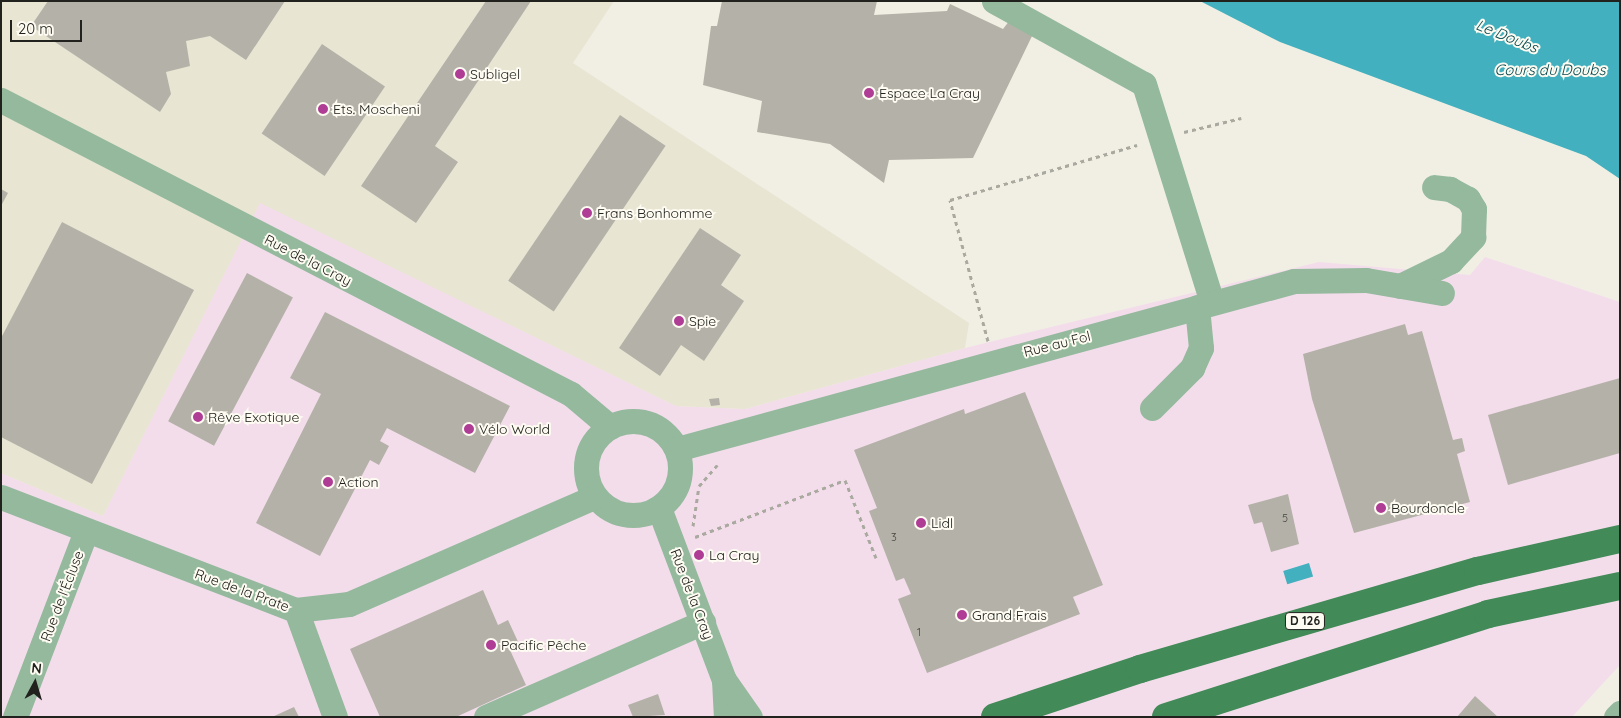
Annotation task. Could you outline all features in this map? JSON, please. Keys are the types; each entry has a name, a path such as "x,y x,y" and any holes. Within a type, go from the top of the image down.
{"main road":[{"name":"D 126","path":"994,717 1140,669 1478,571 1620,539"},
{"path":"1166,717 1488,614 1620,586"}],"street":[{"path":"994,1 1134,74 1151,97 1163,137 1204,305 1201,348 1192,368 1152,408"},
{"name":"Rue de la Cray","path":"1,100 571,394 610,426"},
{"path":"1400,286 1451,261 1473,237 1474,209 1468,199 1450,188 1434,187"},
{"name":"Rue au Fol","path":"677,449 993,360 1294,281 1366,280 1442,293"},
{"path":"640,421 668,436 677,449 679,482 659,508 646,514 618,514 594,497 587,482 587,458 597,437 610,426 640,421"},
{"name":"Rue de la Prate","path":"1,497 86,532 296,610 349,604 594,497"},
{"name":"Rue de la Cray","path":"659,508 724,680 750,717"},
{"name":"Rue de l'Écluse","path":"15,717 86,532"},
{"path":"296,610 335,717"},
{"path":"486,717 703,622"},
{"name":"Rue de la Cray","path":"724,680 726,717"},
{"path":"1616,717 1620,713"}],"path":[{"path":"993,360 950,200 1163,137 1241,118"},
{"path":"699,537 845,480 876,558"}],"shaded area":[{"path":"1,1 614,1 573,63 969,323 965,348 745,409 676,406 260,203 103,516 1,473"},
{"path":"260,202 676,406 745,409 965,348 1319,262 1470,275 1485,257 1620,302 1620,665 1572,717 1,717 1,473 103,516"}],"water":[{"name":"Cours du Doubs","path":"1200,1 1620,1 1620,179 1586,156 1280,42"},
{"path":"1309,563 1313,576 1287,584 1283,571"}],"building":[{"path":"48,1 285,1 246,60 210,36 186,41 190,66 166,72 171,94 160,112 31,26"},
{"name":"Subligel","path":"486,1 531,1 435,146 458,162 416,223 361,186"},
{"name":"Espace La Cray","path":"722,1 877,1 874,15 947,11 950,4 1003,29 1010,20 1033,34 973,158 889,160 884,183 830,144 757,132 762,101 703,85 711,26 717,26"},
{"name":"Ets. Moscheni","path":"322,44 385,86 325,176 262,134"},
{"name":"Frans Bonhomme","path":"620,115 666,146 554,312 508,281"},
{"path":"1,189 8,193 1,206"},
{"path":"62,222 194,290 92,484 1,437 1,338"},
{"name":"Spie","path":"700,228 741,255 721,285 744,301 704,361 681,345 660,376 619,348"},
{"path":"247,273 293,297 214,446 168,421"},
{"path":"325,312 510,406 475,473 387,428 380,441 389,446 379,465 370,460 320,556 256,523 321,394 290,378"},
{"path":"1405,324 1408,335 1422,331 1453,440 1462,438 1465,451 1457,454 1470,502 1354,533 1312,399 1303,354"},
{"path":"1620,378 1620,453 1508,485 1488,415"},
{"path":"1025,392 1103,585 1073,597 1080,614 927,673 898,599 911,594 904,578 896,581 869,511 877,508 854,450 964,409 965,414"},
{"path":"719,398 720,405 711,406 709,399"},
{"path":"1288,494 1299,544 1271,552 1262,522 1254,524 1248,505"},
{"path":"483,590 498,625 508,620 520,646 510,650 526,685 456,717 380,717 350,649"},
{"path":"658,694 665,715 633,717 628,705"},
{"path":"1475,696 1498,717 1457,717"},
{"path":"294,707 299,717 272,717"}],"place":[{"name":"Subligel","path":"460,74"},
{"name":"Espace La Cray","path":"869,93"},
{"name":"Ets. Moscheni","path":"323,109"},
{"name":"Frans Bonhomme","path":"587,213"},
{"name":"Spie","path":"679,321"},
{"name":"Rêve Exotique","path":"198,417"},
{"name":"Vélo World","path":"469,429"},
{"name":"Action","path":"328,482"},
{"name":"Bourdoncle","path":"1381,508"},
{"name":"Lidl","path":"921,523"},
{"name":"La Cray","path":"699,555"},
{"name":"Grand Frais","path":"962,615"},
{"name":"Pacific Pêche","path":"491,645"}],"water label":[{"name":"Le Doubs","path":"1507,36"}]}
